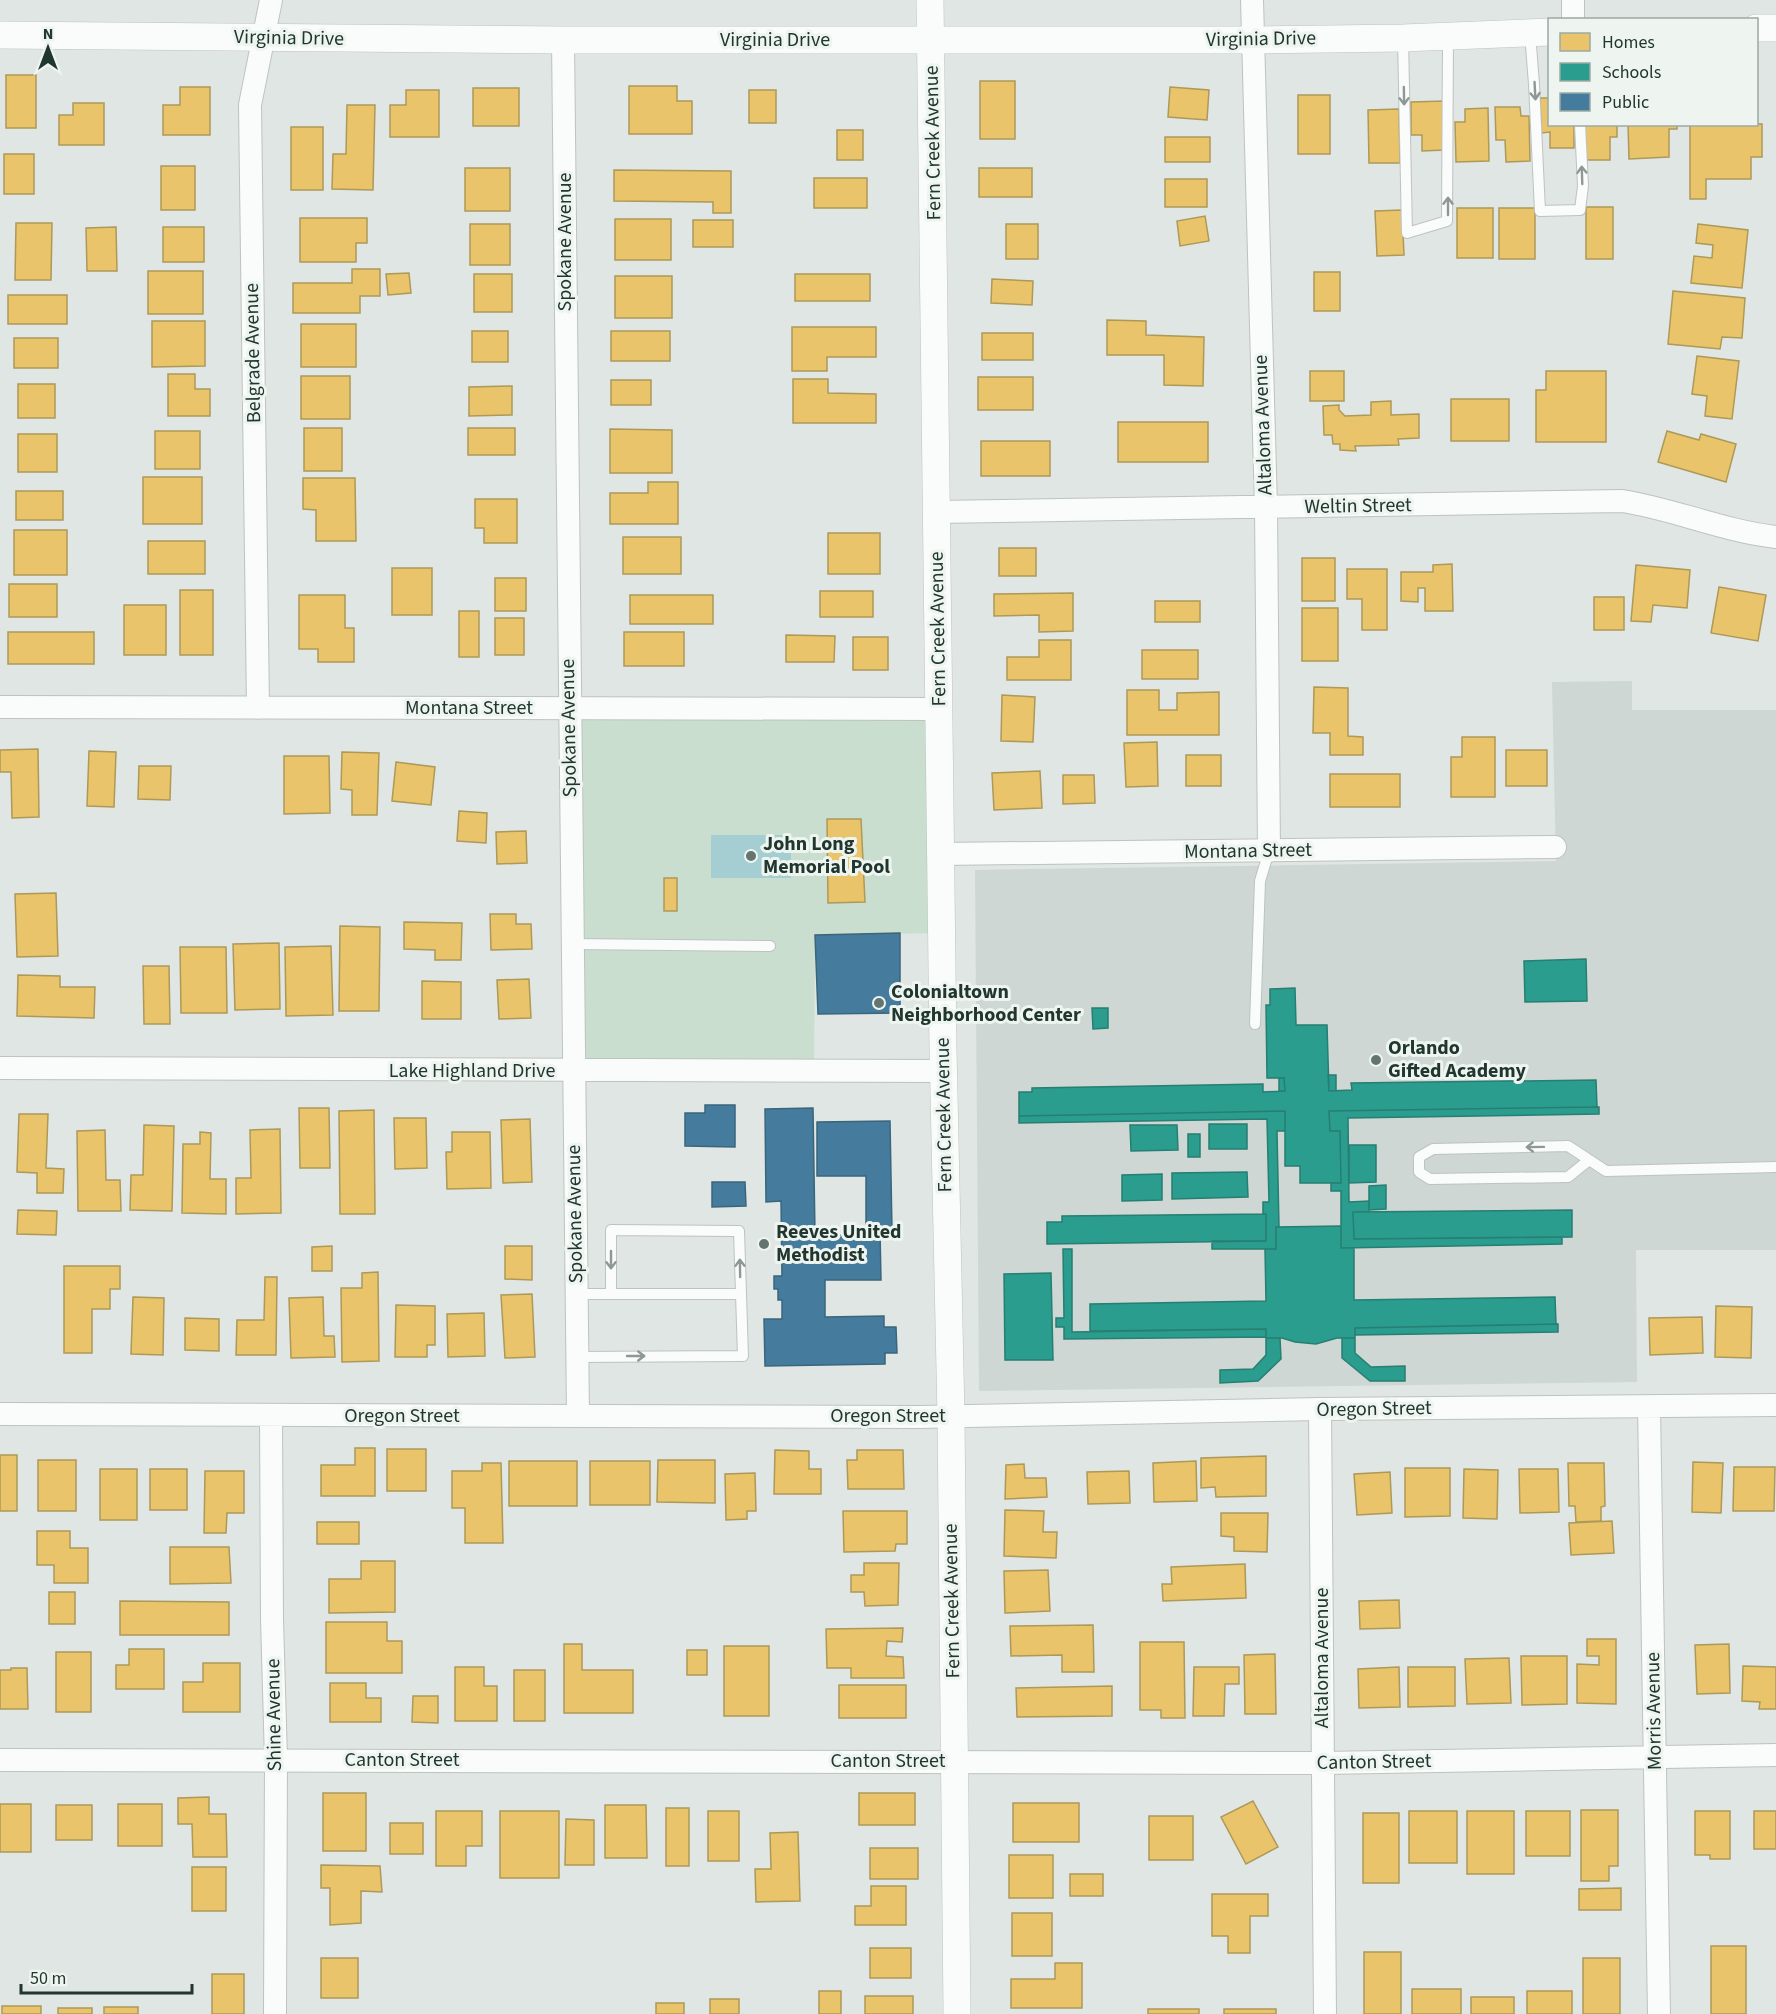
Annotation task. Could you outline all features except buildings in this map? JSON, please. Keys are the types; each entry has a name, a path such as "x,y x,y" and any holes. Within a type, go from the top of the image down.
{"street":[{"name":"Belgrade Avenue","path":"258,708 250,105 271,0"},
{"name":"Fern Creek Avenue","path":"930,0 944,1071 951,1416 957,2014"},
{"name":"Altaloma Avenue","path":"1252,0 1266,508 1269,851"},
{"path":"1573,0 1573,18"},
{"path":"1758,28 1776,28"},
{"name":"Virginia Drive","path":"0,35 563,40 1252,40 1540,33"},
{"name":"Spokane Avenue","path":"563,40 578,1416"},
{"name":"Weltin Street","path":"936,512 1622,501 1650,505 1750,534 1776,537"},
{"name":"Montana Street","path":"0,707 939,709"},
{"name":"Montana Street","path":"941,854 1555,848"},
{"name":"Lake Highland Drive","path":"0,1068 944,1071"},
{"name":"Oregon Street","path":"0,1414 951,1416 1320,1409 1776,1406"},
{"name":"Morris Avenue","path":"1649,1407 1659,2014"},
{"name":"Altaloma Avenue","path":"1320,1409 1325,2014"},
{"name":"Shine Avenue","path":"271,1416 272,1609 276,1760 275,2014"},
{"name":"Canton Street","path":"0,1760 1323,1763 1776,1755"}],"lane":[{"path":"1540,33 1534,84 1540,211 1580,210 1583,186 1581,126"},
{"path":"1403,38 1407,233 1447,221 1448,36"},
{"path":"1255,1024 1260,881 1269,851"},
{"path":"572,944 770,946"},
{"path":"1589,1160 1568,1177 1430,1179 1419,1172 1419,1156 1433,1149 1568,1146 1606,1171 1776,1167"},
{"path":"577,1357 743,1356 739,1231 611,1230 611,1294"},
{"path":"576,1294 741,1294"}],"shaded area":[{"name":"Orlando Gifted Academy","path":"1632,681 1632,710 1776,710 1776,1250 1636,1250 1637,1382 979,1391 975,870 1556,861 1552,682"}],"green space":[{"path":"569,708 938,709 942,933 815,935 814,1071 574,1071"}],"water":[{"name":"John Long Memorial Pool","path":"711,835 791,835 791,878 711,878"}],"place":[{"name":"John Long Memorial Pool","path":"751,856"},
{"name":"Colonialtown Neighborhood Center","path":"879,1003"},
{"name":"Orlando Gifted Academy","path":"1376,1060"},
{"name":"Reeves United Methodist","path":"764,1244"}]}
